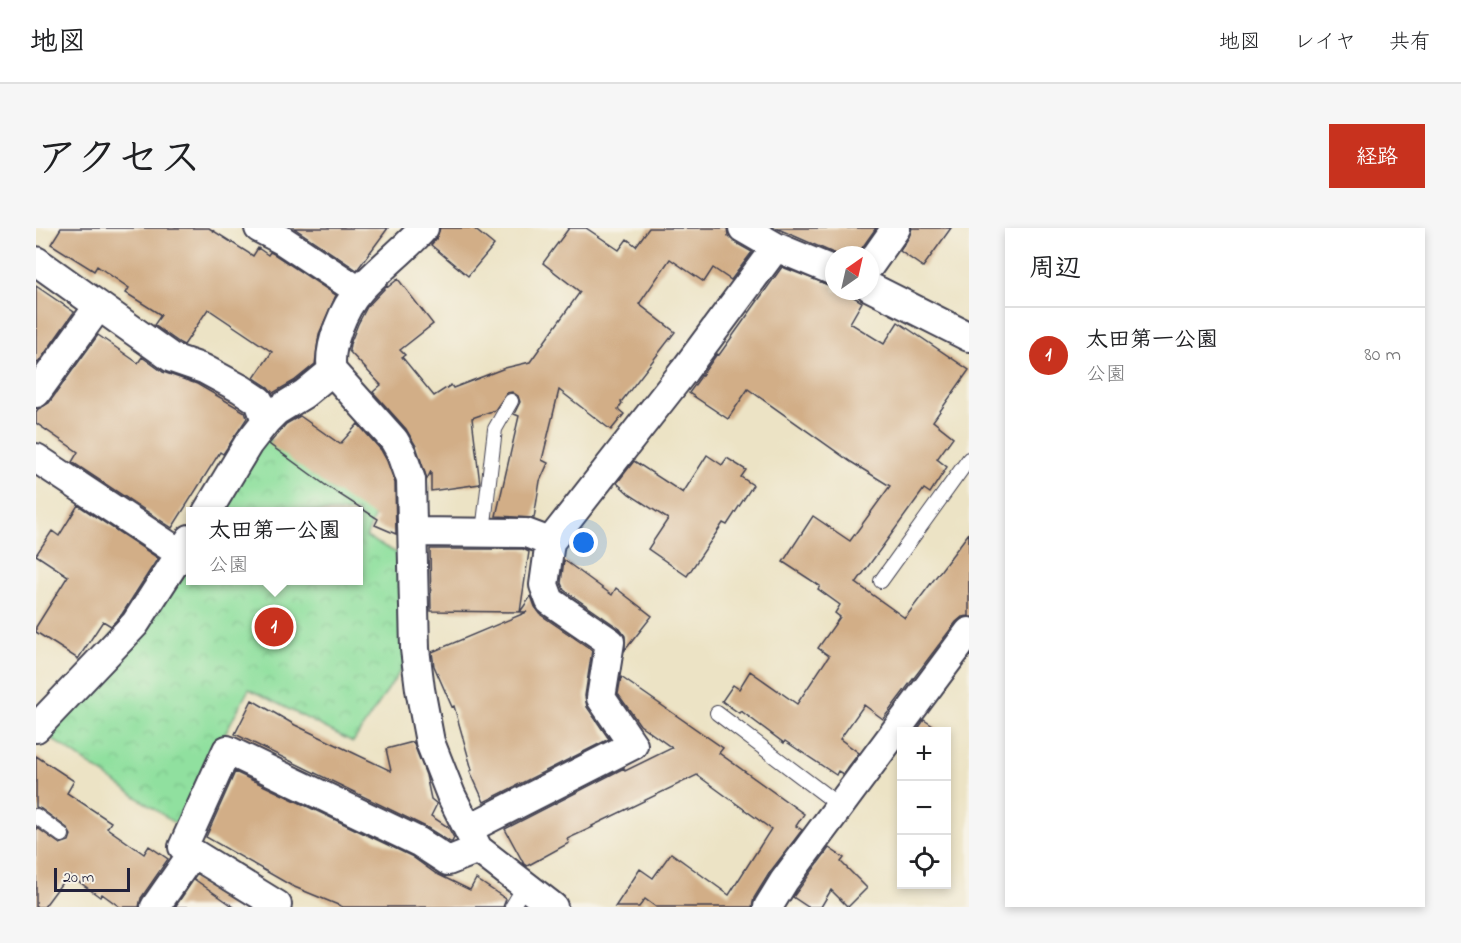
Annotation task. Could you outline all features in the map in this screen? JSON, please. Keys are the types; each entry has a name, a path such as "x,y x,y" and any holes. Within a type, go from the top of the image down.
{"street":[{"path":"259,228 282,240 359,291"},
{"path":"743,228 776,246 825,267"},
{"path":"879,252 896,228"},
{"path":"416,231 359,291 343,318 335,339 330,359 332,371 387,432 402,454 411,480 415,649 430,742 451,795 473,839 518,897 552,907"},
{"path":"278,906 183,848 227,750 419,842 448,861 473,839 633,745 601,698 610,642 550,600 544,585 550,542 684,371 776,246"},
{"path":"36,261 172,358 204,369 241,388 259,401 266,421"},
{"path":"879,292 969,338"},
{"path":"36,393 98,307"},
{"path":"210,507 248,444 266,421 276,411 304,394 332,371"},
{"path":"36,458 186,547 135,624 36,728"},
{"path":"413,532 526,533 550,542"},
{"path":"768,907 784,881 969,632"},
{"path":"155,907 192,854"}],"lane":[{"path":"483,532 495,429 510,401"},
{"path":"881,581 969,459"},
{"path":"717,713 840,806"},
{"path":"36,816 62,834"}],"green space":[{"path":"257,431 377,510 366,537 414,562 415,649 353,742 249,689 176,824 36,728 186,544 186,585 363,585 363,507 210,507"}],"building":[{"path":"61,228 209,228 253,256 258,248 268,255 270,252 274,254 336,295 319,334 315,364 294,381 273,393 254,378 272,352 208,309 184,345 180,343 154,325 161,315 126,293 129,288 97,266 94,271 51,244"},
{"path":"294,228 388,228 357,270"},
{"path":"440,228 473,228 494,245 468,276 431,245"},
{"path":"569,228 586,228 619,250 627,239 636,246 649,228 727,228 728,236 734,242 752,252 731,280 713,268 704,282 670,259 639,304 675,332 621,402 618,409 624,414 611,430 559,390 542,460 548,463 540,481 534,518 496,516 519,416 514,414 520,402 518,396 512,392 507,393 495,410 472,418 480,484 431,491 431,471 427,479 416,446 406,429 373,392 381,385 349,351 350,344 367,307 387,286 398,279 433,324 400,350 405,355 402,357 434,396 451,385 453,388 505,368 530,362 580,292 543,263"},
{"path":"776,228 876,228 863,246 825,246 825,249"},
{"path":"912,228 951,228 923,267 900,251"},
{"path":"782,267 825,284 825,300 859,300 862,302 850,323 884,344 898,322 969,370 933,421 953,437 937,459 947,467 930,493 924,489 856,583 905,618 969,533 969,616 962,617 956,622 883,719 864,705 840,739 859,753 843,774 838,771 836,775 785,741 784,743 741,711 739,713 722,701 733,685 739,689 750,671 797,704 829,656 818,648 840,617 835,613 840,605 818,589 820,586 783,562 813,516 850,541 890,486 851,462 748,389 728,419 689,393 717,354 719,355"},
{"path":"36,286 74,312 38,363 36,362"},
{"path":"98,335 138,363 142,357 163,372 197,384 245,412 247,418 223,454 220,452 172,528 72,462 78,452 36,423 38,409 49,403"},
{"path":"300,416 340,444 358,424 381,450 395,483 396,534 375,525 378,519 363,509 363,507 359,507 328,487 269,444 286,424"},
{"path":"707,455 722,465 727,458 746,470 741,477 753,485 727,525 723,523 687,576 648,549 668,519 629,494 617,483 634,461 683,493"},
{"path":"78,505 158,558 122,614 111,626 103,621 78,659 36,632 36,627 68,576 36,555 52,531 59,536"},
{"path":"430,549 523,549 529,552 520,612 431,611"},
{"path":"564,560 612,595 616,588 652,616 625,650 625,636 620,629 564,590 561,583"},
{"path":"531,596 541,615 592,650 585,696 587,707 609,739 484,802 470,771 472,770 454,706 452,707 434,666 432,652 527,612 520,612"},
{"path":"621,677 723,748 719,753 804,814 796,826 802,830 770,872 754,898 752,907 656,907 645,899 639,907 615,907 640,869 653,878 671,853 729,895 771,829 697,775 567,839 569,843 527,866 524,864 505,829 624,768 625,771 672,748 640,725 618,694"},
{"path":"252,700 295,725 391,771 386,749 413,742 426,775 431,799 437,804 431,816 448,827 454,838 452,842 426,827 235,734"},
{"path":"924,720 934,727 919,727"},
{"path":"36,756 74,781 67,793 111,822 107,828 144,854 149,846 168,859 141,898 139,907 120,907 102,894 100,897 71,876 67,882 64,880 44,907 36,907 36,827 60,844 69,841 71,835 67,828 36,807"},
{"path":"235,772 411,856 435,873 470,890 476,879 506,899 503,907 343,907 292,886 206,837"},
{"path":"829,848 844,858 841,862 867,888 848,907 831,890 821,907 808,907 793,897"},
{"path":"194,879 234,907 175,907"}],"place":[{"name":"太田第一公園","path":"274,627"}]}
